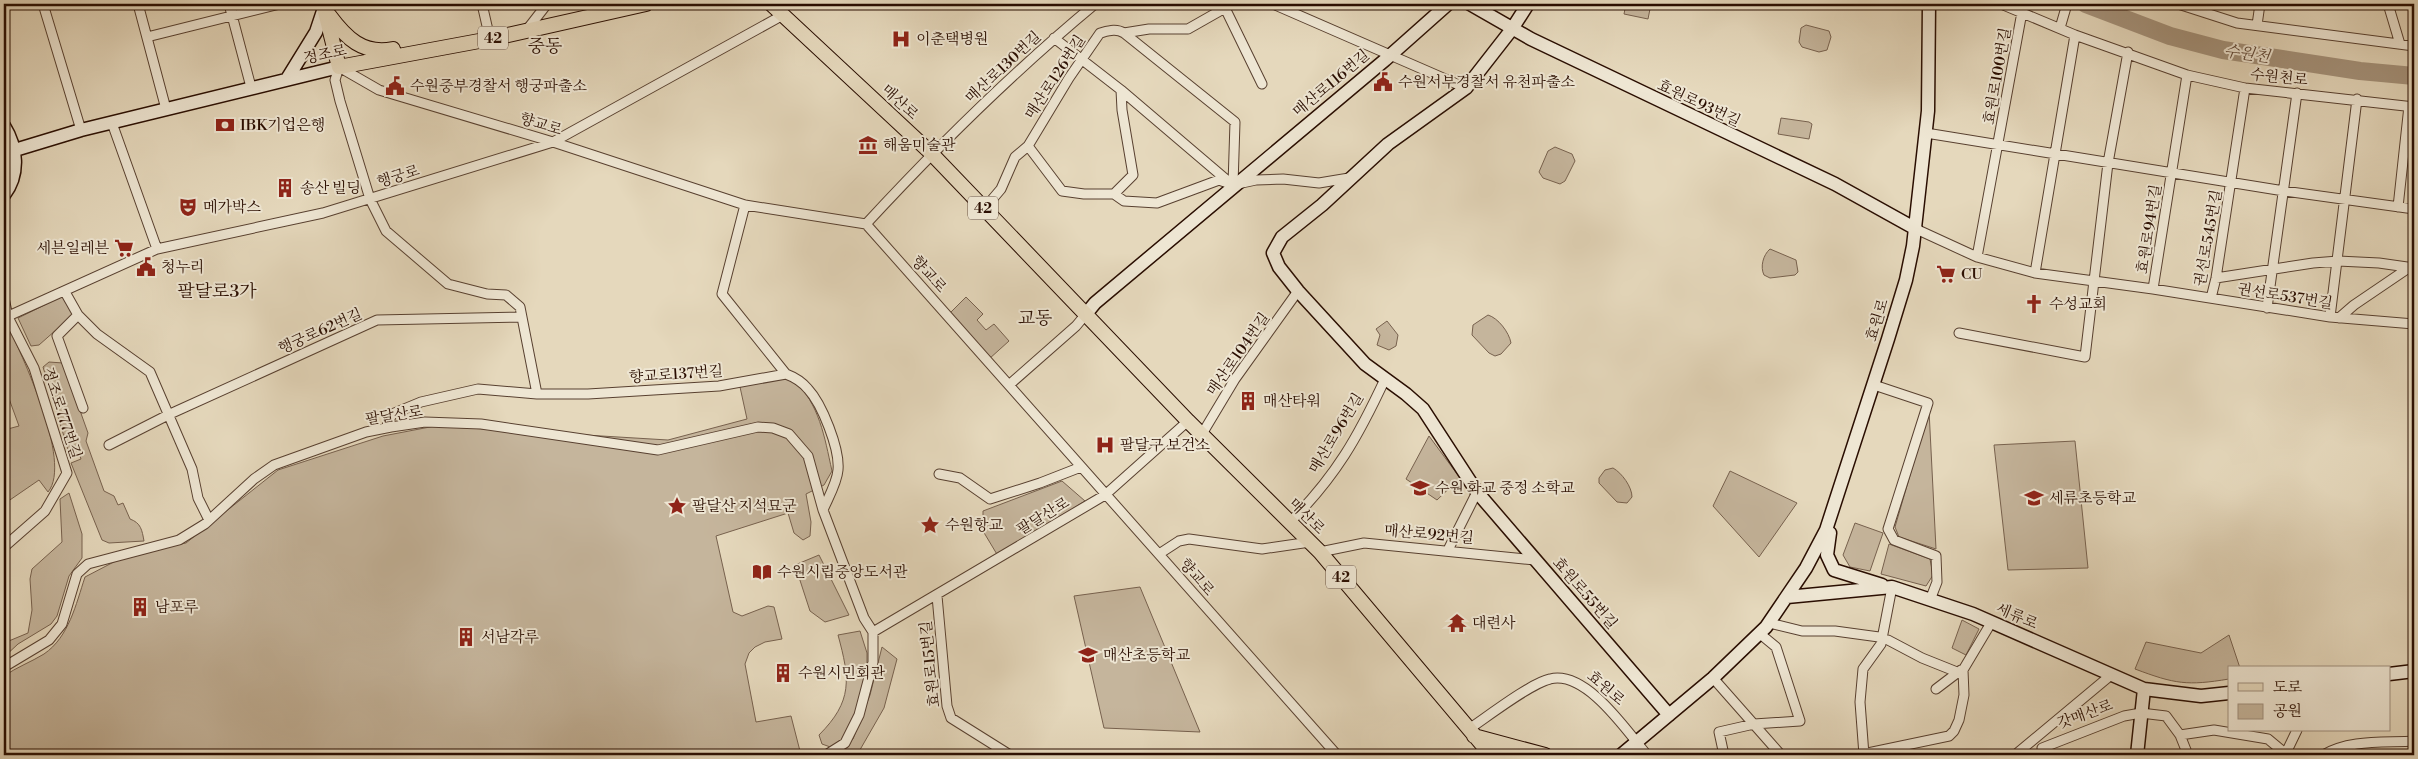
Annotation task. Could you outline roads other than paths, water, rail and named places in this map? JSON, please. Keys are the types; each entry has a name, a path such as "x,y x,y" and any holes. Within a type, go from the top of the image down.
{"main road":[{"name":"정조로","path":"339,67 490,38 646,4"},
{"name":"매산로","path":"771,4 931,153 1188,421 1320,552 1491,755"},
{"path":"323,6 346,36 366,48 380,51 404,46 420,52"},
{"path":"323,6 339,67"},
{"path":"1471,732 1482,755"},
{"path":"1471,732 1545,755"}],"street":[{"path":"43,4 80,130"},
{"path":"138,4 166,109"},
{"path":"229,4 251,87"},
{"path":"147,37 280,4"},
{"path":"482,4 490,38"},
{"path":"526,30 547,4"},
{"name":"매산로130번길","path":"866,224 931,153 1054,38 1095,4"},
{"path":"1273,4 1392,54 1466,88"},
{"name":"매산로116번길","path":"1086,314 1095,303 1233,185 1392,54 1448,4"},
{"name":"효원로93번길","path":"1470,4 1512,29 1661,103 1835,184 1916,230"},
{"path":"1448,550 1477,492 1444,437 1423,409 1365,364 1278,267 1273,253 1282,237 1328,199 1388,144 1466,88 1512,29 1528,4"},
{"name":"효원로","path":"1621,755 1713,678 1769,623 1820,543 1832,515 1906,280 1916,230 1928,111 1929,4"},
{"name":"수원천로","path":"2001,4 2075,35 2128,52 2187,75 2245,88 2357,99 2412,107"},
{"path":"2060,28 2067,4"},
{"path":"2178,4 2237,23 2414,46"},
{"path":"2257,25 2260,4"},
{"path":"2388,4 2400,44"},
{"path":"286,79 316,32 323,6"},
{"path":"1226,6 1262,84"},
{"name":"매산로126번길","path":"984,209 1001,188 1015,157 1028,146 1069,78 1100,33 1120,30 1124,33 1149,29 1188,29 1216,15 1226,6"},
{"name":"효원로100번길","path":"1999,145 2022,12"},
{"name":"행궁로","path":"6,317 157,249 323,213 553,142 783,16"},
{"path":"1124,33 1235,122 1233,185"},
{"path":"2035,273 2075,35"},
{"path":"1054,38 1122,90 1233,185"},
{"path":"1958,333 2085,357 2108,163 2128,52"},
{"path":"339,67 335,80 370,199 386,231 448,284 487,294 506,295 520,308 537,394"},
{"name":"정조로","path":"15,150 80,130 112,124 251,87 339,67"},
{"name":"향교로","path":"339,67 378,90 553,142 746,204 866,224 1337,755"},
{"path":"2172,173 2187,75"},
{"name":"권선로545번길","path":"2212,298 2245,88"},
{"path":"1028,146 1062,191 1084,194 1114,194 1133,175 1122,110 1122,90"},
{"path":"2267,308 2297,93"},
{"path":"2334,318 2344,199 2357,99"},
{"path":"2398,207 2412,107"},
{"path":"112,124 157,249"},
{"path":"4,126 15,150 15,170 9,189 4,195"},
{"name":"효원로100번길","path":"1926,133 2172,173"},
{"path":"1977,257 1999,145"},
{"name":"효원로94번길","path":"1916,230 1977,257 2035,273 2153,288 2172,173"},
{"name":"권선로545번길","path":"2172,173 2414,209"},
{"name":"매산로116번길","path":"1114,194 1124,201 1157,203 1219,180 1233,185 1256,180 1283,179 1319,183 1349,178"},
{"path":"746,204 722,294 786,374 808,389 821,410 835,451 838,470 823,510"},
{"name":"권선로537번길","path":"2216,278 2338,261 2379,263 2412,268"},
{"path":"2334,318 2412,268"},
{"name":"권선로537번길","path":"2153,288 2334,318 2414,324"},
{"name":"매산로104번길","path":"1202,434 1235,379 1298,291"},
{"path":"65,292 78,316 98,334 150,372 170,414 192,469 198,498 209,520"},
{"name":"정조로777번길","path":"4,298 6,317 34,368 67,472 45,511 4,547"},
{"path":"1009,385 1086,314"},
{"path":"78,316 58,336 83,408"},
{"name":"행궁로62번길","path":"109,445 170,414 377,320 522,317"},
{"name":"향교로137번길","path":"386,428 392,414 421,402 478,389 537,394 588,394 710,386 786,374"},
{"name":"매산로96번길","path":"1290,522 1318,494 1342,461 1364,424 1385,379"},
{"path":"1874,385 1928,403 1888,529 1894,540 1936,556 1937,582 1930,600"},
{"name":"팔달산로","path":"872,632 937,596 1105,495 1188,421"},
{"name":"팔달산로","path":"4,667 49,640 62,624 78,574 88,564 179,540 209,520 254,479 274,465 366,432 425,422 481,424 658,450 758,427 773,428 789,434 808,456 823,510 864,618 872,632 873,662 859,715 845,743 826,755"},
{"path":"939,474 960,478 990,499 1081,467"},
{"name":"효원로55번길","path":"1477,492 1669,715"},
{"path":"1832,515 1827,555 1832,568 1843,574 1888,586 1882,644 1863,669 1860,702 1864,754 1949,736 1954,731 1959,720 1964,695 1960,671"},
{"path":"1159,554 1179,541 1189,539 1262,549 1310,542"},
{"name":"매산로92번길","path":"1320,552 1364,542 1535,560"},
{"name":"세류로","path":"1787,597 1888,586 1992,623 2144,689 2201,696 2228,693"},
{"name":"효원로15번길","path":"937,596 947,706 951,718 1010,755"},
{"path":"1769,623 1802,631 1835,631 1878,637"},
{"path":"1936,688 1960,671 1992,623"},
{"path":"1724,755 1719,732 1754,724 1800,721 1776,647 1759,633"},
{"path":"1888,640 1922,658 1960,671"},
{"path":"2390,674 2414,671"},
{"path":"2015,755 2111,675"},
{"name":"효원로","path":"1471,732 1548,679 1564,677 1581,684 1610,711 1636,742"},
{"path":"1713,678 1781,755"},
{"path":"2137,755 2144,689"},
{"path":"2141,713 2166,716 2180,736 2188,755"},
{"name":"갓매산로","path":"2041,751 2091,728 2141,713"},
{"path":"2180,736 2214,730 2228,732"},
{"path":"2041,732 2041,751"},
{"path":"2232,732 2268,739 2287,755 2296,732"},
{"path":"2323,755 2335,748 2348,744 2414,741"},
{"path":"1636,742 1647,755"}],"waterway":[{"name":"수원천","path":"2086,4 2170,36 2223,50 2360,71 2414,76"}],"place":[{"name":"이춘택병원","path":"901,39"},
{"name":"수원서부경찰서 유천파출소","path":"1383,82"},
{"name":"수원중부경찰서 행궁파출소","path":"395,86"},
{"name":"IBK기업은행","path":"225,125"},
{"name":"해움미술관","path":"868,145"},
{"name":"송산 빌딩","path":"285,188"},
{"name":"메가박스","path":"188,207"},
{"name":"세븐일레븐","path":"124,248"},
{"name":"청누리","path":"146,267"},
{"name":"CU","path":"1946,274"},
{"name":"수성교회","path":"2034,304"},
{"name":"매산타워","path":"1248,401"},
{"name":"팔달구 보건소","path":"1105,445"},
{"name":"수원 화교 중정 소학교","path":"1420,488"},
{"name":"세류초등학교","path":"2034,498"},
{"name":"팔달산 지석묘군","path":"677,506"},
{"name":"수원항교","path":"930,525"},
{"name":"수원시립중앙도서관","path":"762,572"},
{"name":"남포루","path":"140,607"},
{"name":"대련사","path":"1457,623"},
{"name":"서남각루","path":"466,637"},
{"name":"매산초등학교","path":"1088,655"},
{"name":"수원시민회관","path":"783,673"}],"district":[{"name":"중동","path":"545,46"},
{"name":"팔달로3가","path":"217,291"},
{"name":"교동","path":"1035,318"}]}
